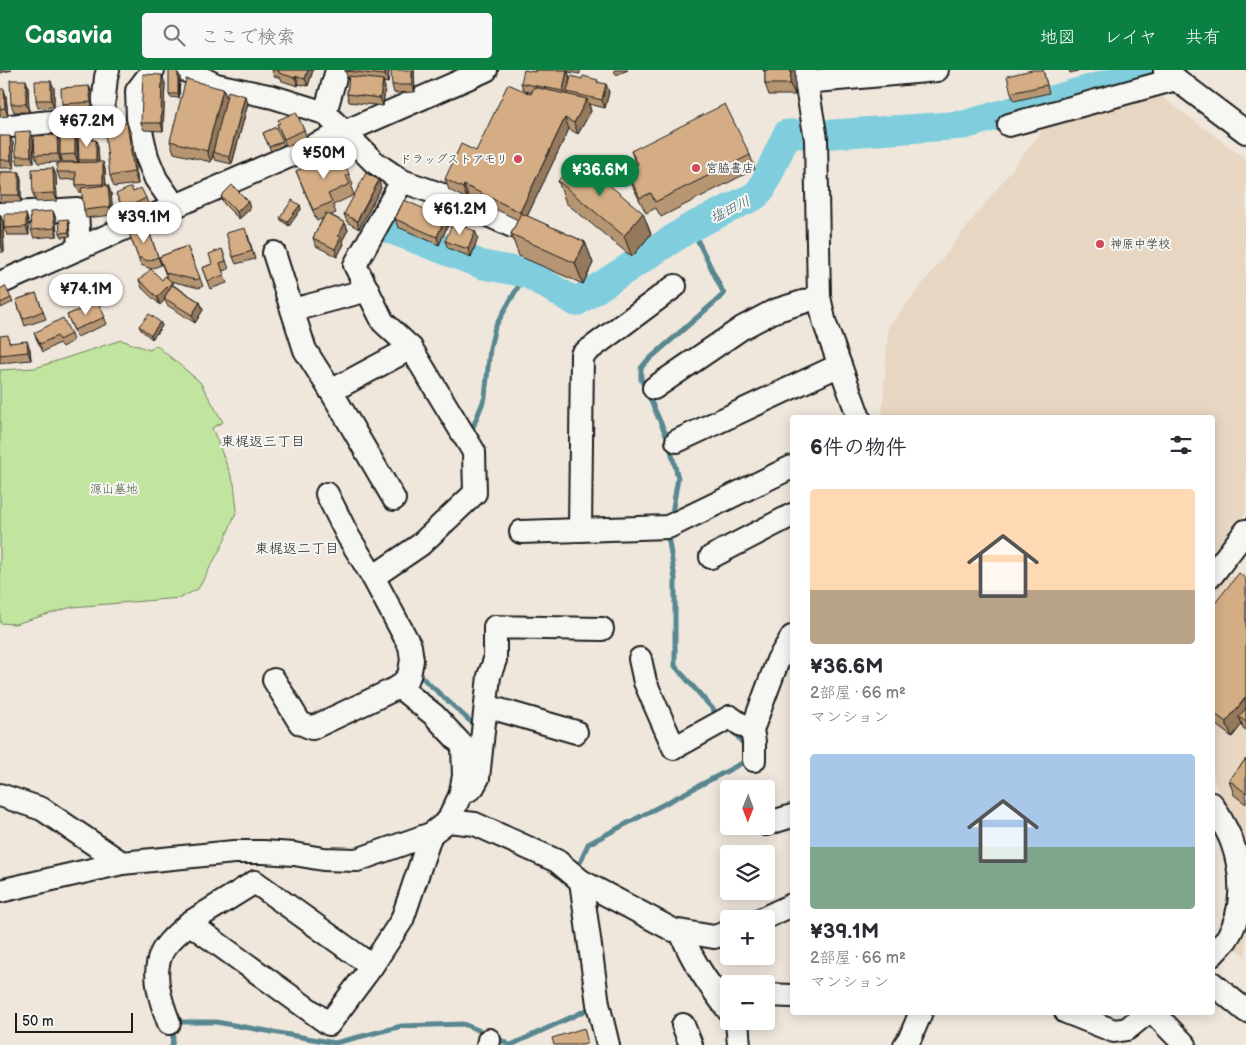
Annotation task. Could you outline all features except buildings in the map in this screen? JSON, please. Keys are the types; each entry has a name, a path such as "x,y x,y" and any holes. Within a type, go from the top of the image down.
{"street":[{"path":"0,127 103,124 108,70"},
{"path":"153,70 137,91 138,118 147,157 153,172 175,206"},
{"path":"185,70 216,85 273,97 325,113 374,162 402,181 448,197 512,226"},
{"path":"325,113 338,70"},
{"path":"0,282 486,70"},
{"path":"858,415 825,324 819,297 815,134 805,76 937,70"},
{"path":"1009,125 1170,75 1246,132"},
{"path":"374,577 420,545 475,493 474,452 411,348 383,322 355,265 402,181"},
{"path":"0,214 77,209 79,248"},
{"path":"274,253 305,350 394,499"},
{"path":"580,530 582,355 675,286"},
{"path":"293,310 368,290"},
{"path":"654,388 742,328 774,311 819,297"},
{"path":"331,391 411,348"},
{"path":"677,441 840,365"},
{"path":"521,532 668,527 790,467"},
{"path":"274,680 300,724 312,728 399,687 409,676 412,660 410,646 374,577 348,536 327,494"},
{"path":"711,557 790,517"},
{"path":"1215,571 1246,531"},
{"path":"460,796 473,787 478,778 489,676 495,660 495,627 602,629"},
{"path":"754,760 752,730 778,660 790,640"},
{"path":"640,659 645,682 674,748 730,717 752,730"},
{"path":"189,924 329,1024 372,966 402,920 440,828 460,796 464,776 463,746 434,715 399,687"},
{"path":"486,706 576,732"},
{"path":"0,795 42,808 122,863"},
{"path":"1215,810 1236,854 1240,893 1238,917 1226,940 1215,952"},
{"path":"775,821 790,817"},
{"path":"0,891 122,863 234,852 294,854 323,859 356,860 440,828 475,824 557,861 581,881 673,930 714,937 720,935"},
{"path":"581,881 598,1004 608,1045"},
{"path":"169,1023 159,993 158,966 162,952 172,939 189,924 255,882 372,966"},
{"path":"775,913 790,906"},
{"path":"681,932 688,950 705,980 720,999"},
{"path":"1215,985 1246,1011"},
{"path":"775,995 790,996"},
{"path":"904,1045 910,1038 920,1015"},
{"path":"1073,1015 1114,1032 1127,1029 1152,1015"},
{"path":"1155,1015 1184,1045"},
{"path":"738,1030 739,1045"}],"shaded area":[{"name":"神原中学校","path":"1154,91 1246,159 1246,513 1215,555 1215,415 882,415 888,328 1052,118"},
{"path":"1246,572 1246,855 1215,783 1215,584 1223,575 1242,577"},
{"path":"1246,919 1246,957 1230,944"}],"green space":[{"name":"源山墓地","path":"121,340 150,350 156,345 200,382 223,422 212,428 234,483 237,510 222,546 198,589 180,598 72,607 15,624 0,623 0,370 35,368"}],"waterway":[{"name":"塩田川","path":"387,228 483,265 526,273 576,302 691,227 755,196 762,188 787,134 833,134 964,125 1156,70"},
{"path":"671,519 678,478 668,439 641,379 641,368 724,294 691,227"},
{"path":"471,432 485,397 490,348 495,327 526,273"},
{"path":"669,532 675,579 675,666 719,716"},
{"path":"418,674 471,722"},
{"path":"733,731 745,746"},
{"path":"577,870 588,844 746,761 746,758"},
{"path":"511,1045 591,1008"},
{"path":"172,1045 175,1022 216,1022 335,1043 402,1026 463,1024 488,1034"},
{"path":"496,1037 509,1045"}],"place":[{"name":"ドラッグストアモリ","path":"518,159"},
{"name":"宮脇書店","path":"696,168"},
{"name":"神原中学校","path":"1100,244"}],"district":[{"name":"東梶返三丁目","path":"263,441"},
{"name":"東梶返二丁目","path":"297,548"}]}
